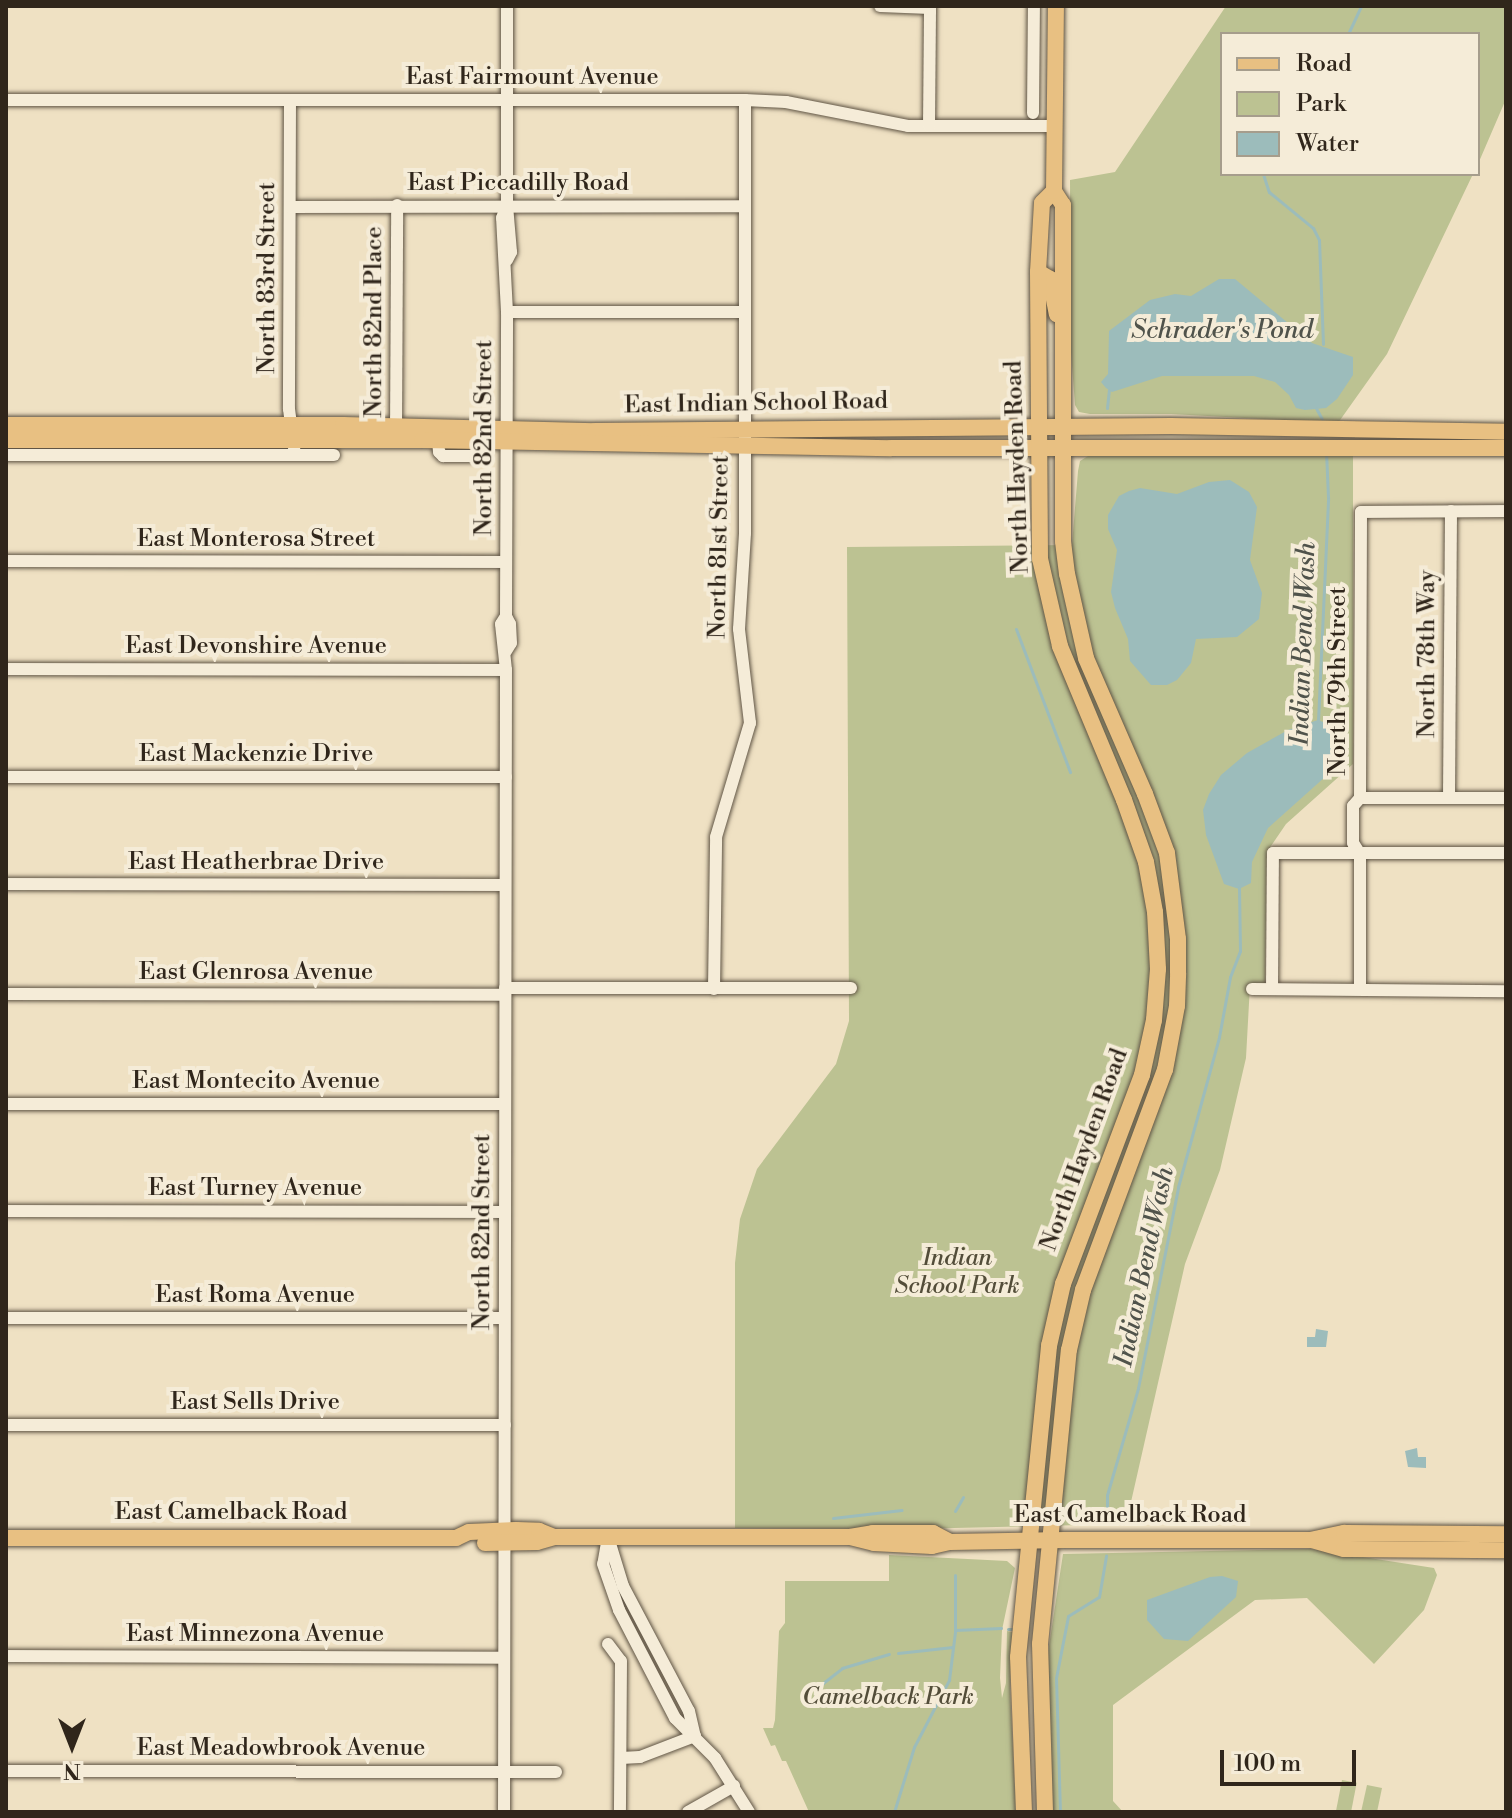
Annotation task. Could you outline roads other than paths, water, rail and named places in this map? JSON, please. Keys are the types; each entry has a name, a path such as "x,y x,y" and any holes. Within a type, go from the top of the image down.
{"main road":[{"name":"North Hayden Road","path":"1045,1812 1039,1674 1050,1540 1076,1313 1165,1070 1177,1006 1178,973 1178,939 1167,853 1086,658 1076,625 1063,541 1063,205 1054,191 1056,6"},
{"name":"North Hayden Road","path":"1024,1812 1017,1683 1027,1541 1049,1346 1059,1298 1142,1075 1154,1020 1158,969 1153,896 1143,853 1124,800 1069,672 1052,620 1040,559 1038,272 1042,203 1054,191"},
{"path":"1038,272 1050,279 1064,338"},
{"name":"East Indian School Road","path":"744,437 1117,426 1506,448"},
{"name":"East Indian School Road","path":"396,432 438,440 506,434"},
{"name":"East Indian School Road","path":"8,443 293,440 396,432 744,437 1117,448 1296,437"},
{"name":"East Indian School Road","path":"1338,438 1506,432"},
{"name":"East Camelback Road","path":"6,1538 456,1538 469,1532 504,1537 539,1531 554,1537 850,1537 873,1533 933,1533 950,1542 1310,1540 1344,1533 1506,1534"},
{"name":"East Camelback Road","path":"1310,1540 1344,1549 1506,1550"}],"street":[{"name":"North 82nd Street","path":"504,1812 506,651 511,643 510,624 506,616 507,260 502,252 502,218 507,205 507,6"},
{"path":"880,6 930,7 929,126"},
{"path":"1033,113 1034,6"},
{"path":"1033,96 1055,96"},
{"name":"East Fairmount Avenue","path":"6,100 745,100 786,102 873,121 929,126 1055,126"},
{"name":"North 83rd Street","path":"290,100 293,440"},
{"name":"North 81st Street","path":"714,989 716,837 750,723 739,629 745,552 745,100"},
{"name":"North 82nd Place","path":"396,432 397,205"},
{"name":"East Piccadilly Road","path":"291,207 745,206"},
{"path":"507,312 745,312"},
{"name":"East Indian School Road","path":"293,440 334,455"},
{"path":"438,440 439,452 443,456 485,456"},
{"path":"1451,511 1506,511"},
{"name":"North 79th Street","path":"1360,989 1360,854 1353,843 1353,806 1360,798 1361,512 1451,511"},
{"name":"North 78th Way","path":"1449,798 1451,511"},
{"name":"East Monterosa Street","path":"6,561 506,562"},
{"name":"East Devonshire Avenue","path":"6,669 506,670"},
{"name":"East Mackenzie Drive","path":"6,777 506,777"},
{"path":"1360,798 1506,798"},
{"path":"1272,989 1273,853 1506,853"},
{"name":"East Heatherbrae Drive","path":"6,884 505,885"},
{"name":"East Glenrosa Avenue","path":"6,994 851,988"},
{"path":"1252,989 1506,991"},
{"name":"East Montecito Avenue","path":"6,1104 505,1104"},
{"name":"East Turney Avenue","path":"6,1211 505,1212"},
{"name":"East Roma Avenue","path":"6,1318 504,1318"},
{"name":"East Sells Drive","path":"6,1425 505,1425"},
{"path":"608,1537 623,1586 689,1711 695,1736 734,1786 749,1812"},
{"path":"608,1644 621,1661 620,1812"},
{"name":"East Minnezona Avenue","path":"6,1656 504,1658"},
{"path":"621,1758 640,1757 695,1736"},
{"name":"East Meadowbrook Avenue","path":"6,1771 556,1772"},
{"path":"688,1812 734,1786"}],"water":[{"name":"Schrader's Pond","path":"1219,279 1235,279 1312,343 1353,357 1353,375 1337,399 1326,408 1296,408 1289,395 1275,382 1254,376 1162,376 1112,392 1106,388 1101,382 1108,374 1109,331 1150,300 1175,294 1191,296"},
{"path":"1230,480 1249,492 1257,507 1250,560 1262,593 1259,619 1237,637 1196,639 1191,663 1177,680 1167,685 1151,685 1130,661 1128,639 1115,608 1111,592 1117,550 1108,529 1108,515 1119,496 1129,491 1140,488 1177,494 1209,482"},
{"path":"1318,720 1333,726 1337,732 1340,757 1325,777 1268,828 1252,862 1251,883 1239,889 1224,884 1206,835 1203,810 1209,794 1221,775 1247,753 1288,730"},
{"path":"1316,1329 1328,1331 1326,1347 1307,1347 1307,1337 1315,1337"},
{"path":"1417,1448 1418,1457 1426,1457 1426,1468 1408,1467 1405,1451"},
{"path":"1222,1576 1238,1581 1236,1597 1188,1641 1164,1639 1147,1620 1147,1600 1210,1577"}],"waterway":[{"name":"Indian Bend Wash","path":"1349,32 1361,6"},
{"name":"Indian Bend Wash","path":"1264,176 1269,192 1313,228 1319,240 1323,344"},
{"path":"1107,408 1109,390"},
{"name":"Indian Bend Wash","path":"1316,408 1325,425"},
{"name":"Indian Bend Wash","path":"1318,721 1328,497 1326,452"},
{"path":"1016,629 1070,772"},
{"name":"Indian Bend Wash","path":"1107,1522 1107,1495 1138,1388 1178,1187 1219,1037 1230,977 1240,951 1239,887"},
{"path":"955,1511 963,1497"},
{"path":"833,1518 902,1510"},
{"name":"Indian Bend Wash","path":"1060,1812 1056,1678 1068,1616 1099,1597 1106,1556"},
{"path":"894,1812 914,1747 949,1680 955,1632 955,1575"},
{"path":"955,1630 1001,1628"},
{"path":"898,1653 953,1647"},
{"path":"804,1691 818,1687 842,1668 889,1654"}],"park label":[{"name":"Indian School Park","path":"957,1273"},
{"name":"Camelback Park","path":"888,1698"}]}
